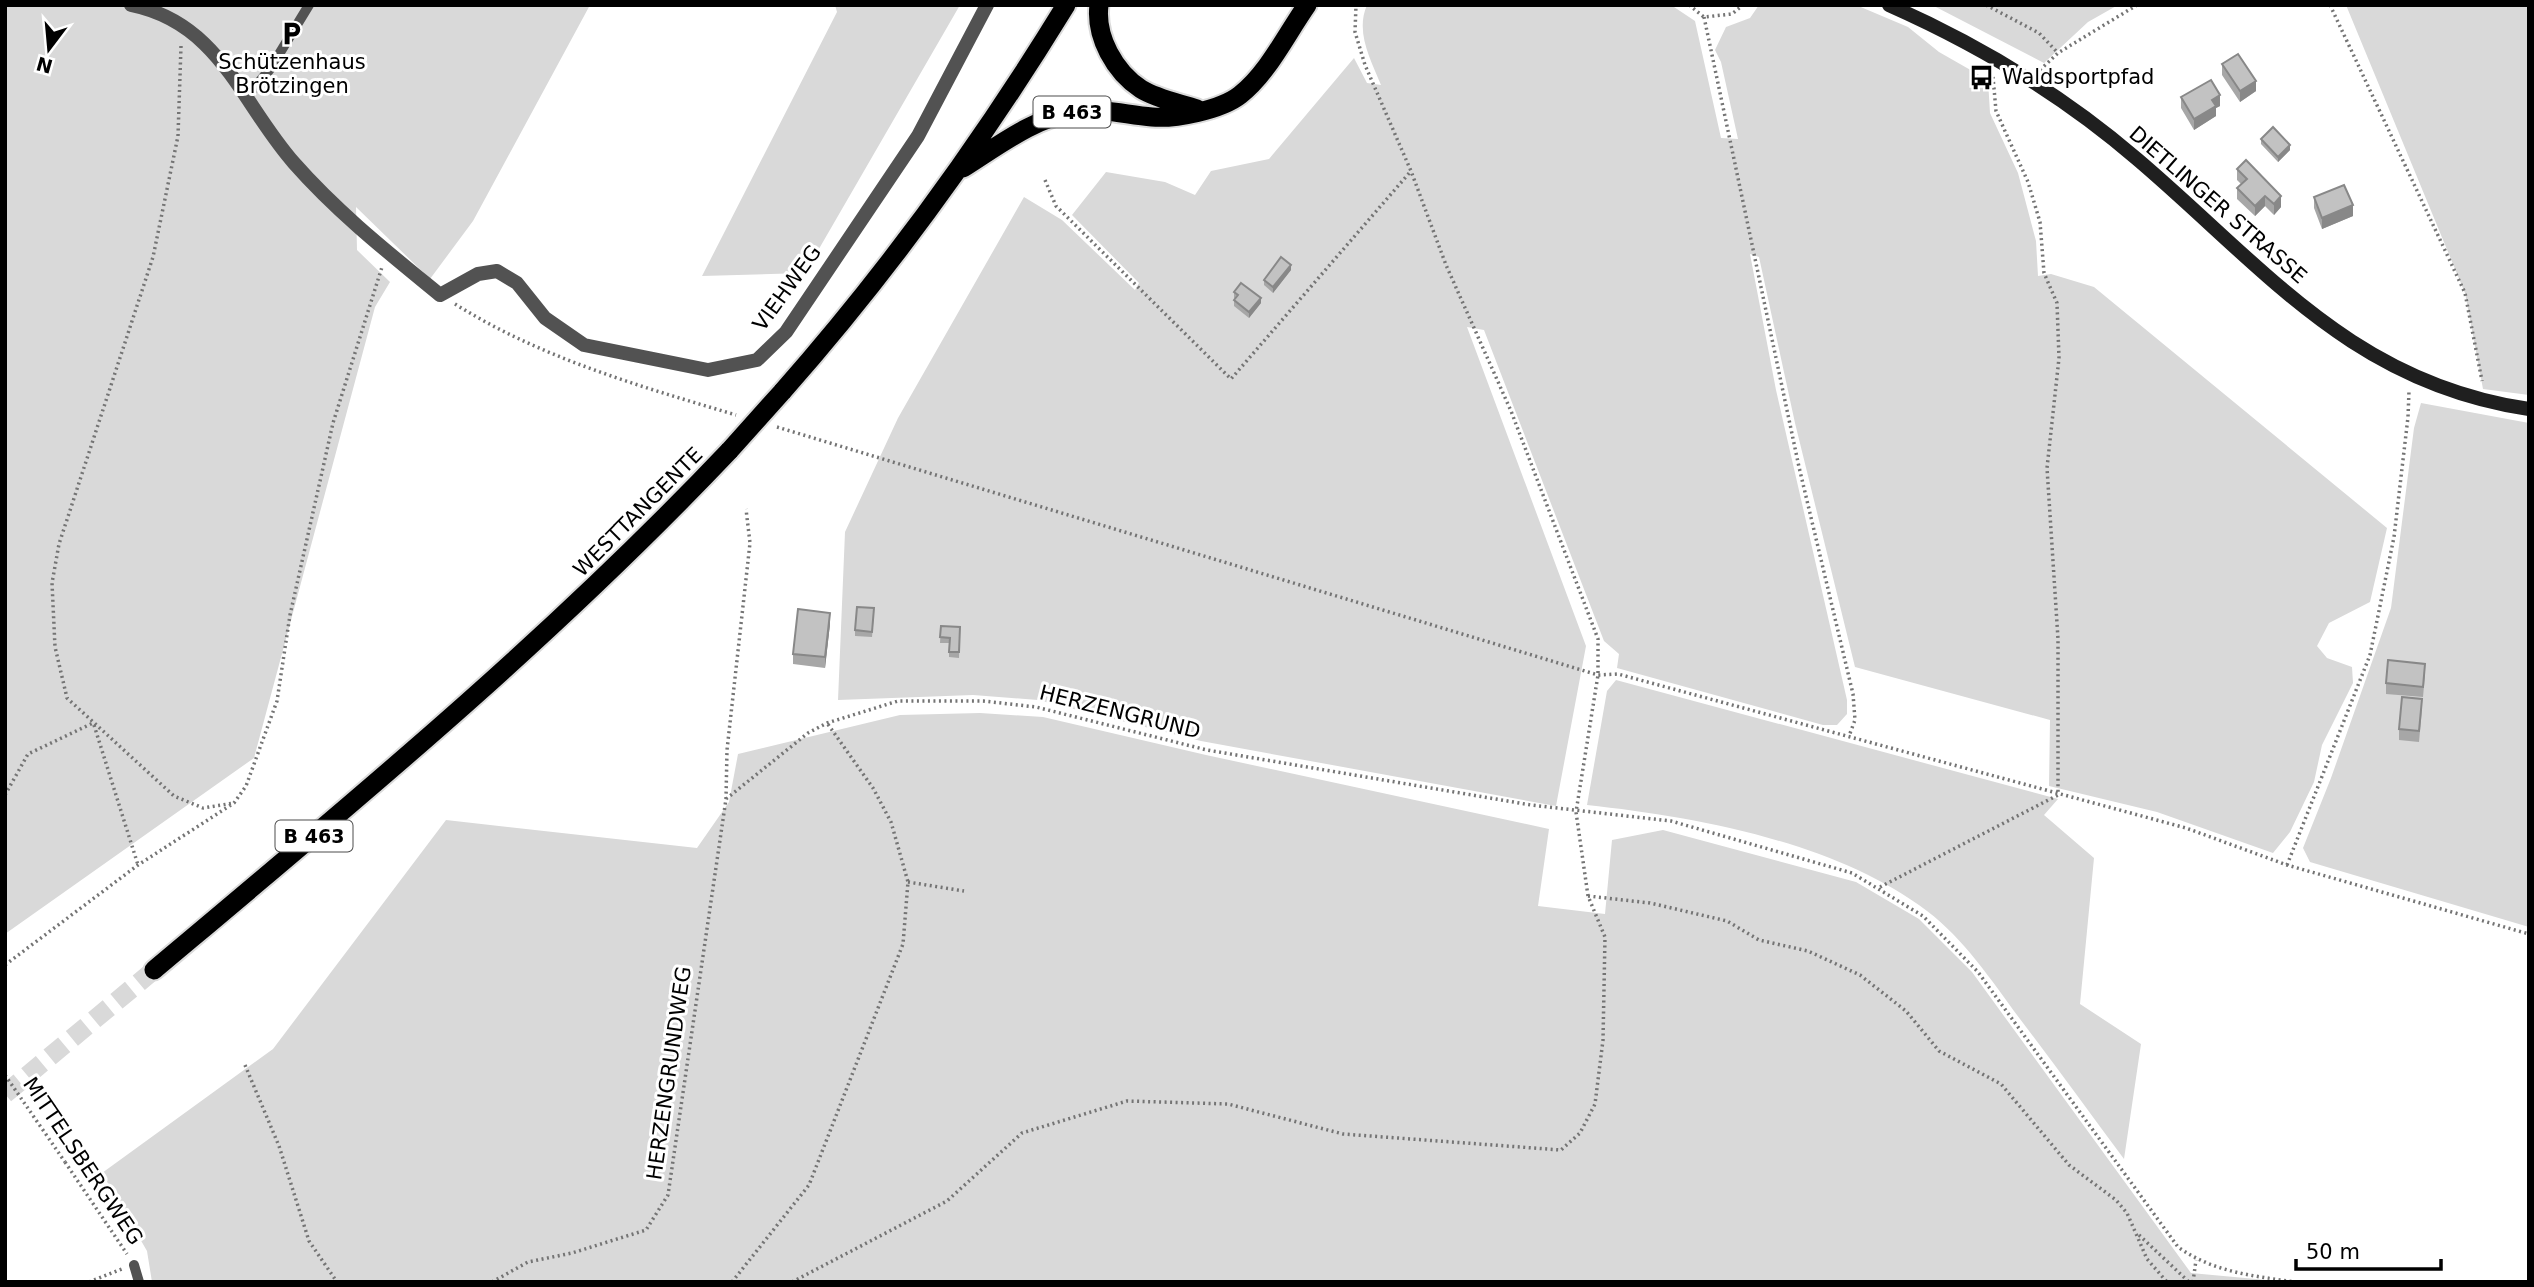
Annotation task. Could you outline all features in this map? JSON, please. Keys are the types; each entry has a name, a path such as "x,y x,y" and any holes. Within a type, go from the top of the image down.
{"highway":[{"name":"WESTTANGENTE","path":"154,970 325,827 561,621 646,539 782,392 898,253 956,173 1066,5"},
{"name":"B 463","path":"1099,5 1105,46 1126,76 1142,89 1202,110"},
{"name":"B 463","path":"1289,31 1296,5"},
{"name":"B 463","path":"956,173 1028,128 1057,116 1098,110 1154,117 1202,110 1239,96 1261,74 1307,5"}],"main road":[{"name":"DIETLINGER STRASSE","path":"1889,5 2029,80 2136,157 2278,287 2326,326 2364,352 2408,374 2488,403 2529,409"}],"street":[{"path":"131,5 151,9 182,23 214,52 293,162 343,214 440,295"},
{"name":"VIEHWEG","path":"440,295 478,274 497,271 517,282 545,318 584,345 708,370 757,359 786,332 918,136 987,5"}],"lane":[{"path":"247,97 271,69 309,5"},
{"path":"134,1265 139,1282"}],"path":[{"path":"792,1282 947,1201 1022,1133 1127,1101 1228,1104 1343,1134 1561,1150 1580,1133 1595,1104 1603,1040 1605,937 1588,896 1576,812 1598,674 1598,639 1511,411 1446,265 1411,171 1365,65 1355,32 1356,5"},
{"path":"1689,5 1704,17 1799,467 1853,694 1855,720 1849,737"},
{"path":"1704,17 1732,14 1743,5"},
{"path":"1986,5 2039,33 2058,53"},
{"path":"2029,80 2058,53 2137,5"},
{"path":"2330,5 2465,293 2488,403"},
{"path":"182,23 178,136 153,257 59,544 52,583 55,648 67,698 174,796 202,808 234,803"},
{"path":"1997,61 1992,85 1996,111 2028,182 2040,222 2043,273 2057,303 2059,358 2047,468 2058,639 2058,795"},
{"path":"1045,180 1056,206 1231,379 1411,171"},
{"path":"5,965 138,865 234,803 246,786 277,701 290,615 334,423 368,304 387,252"},
{"path":"440,295 514,340 740,416"},
{"path":"2287,865 2370,654 2394,537 2409,417 2408,374"},
{"path":"767,424 1598,674 1618,674 2186,828 2287,865 2529,934"},
{"name":"HERZENGRUNDWEG","path":"492,1282 528,1262 572,1254 646,1230 668,1195 718,836 726,799 727,750 750,542 746,509"},
{"name":"HERZENGRUND","path":"726,799 808,733 827,723 898,701 983,701 1036,706 1207,750 1576,812 1671,821 1852,873 1880,887 1923,916 1978,972 2179,1247 2196,1260"},
{"path":"5,795 28,754 93,723"},
{"path":"93,723 138,865"},
{"path":"732,1282 809,1185 903,944 908,882 891,822 873,788 827,723"},
{"path":"1880,887 2058,795"},
{"path":"908,882 964,891"},
{"path":"1588,896 1650,903 1727,921 1759,940 1808,951 1860,975 1906,1012 1939,1051 2001,1084 2069,1165 2116,1200 2127,1213 2147,1259 2167,1282"},
{"path":"245,1065 279,1146 309,1241 337,1282"},
{"name":"MITTELSBERGWEG","path":"5,1074 134,1265"},
{"path":"2137,1233 2191,1282 2196,1260 2235,1273 2295,1282"},
{"path":"89,1282 134,1265"}],"shaded area":[{"path":"5,5 590,5 473,221 430,279 356,207 357,250 390,282 375,307 254,758 5,934"},
{"path":"835,5 960,5 805,273 702,276 837,12"},
{"path":"1367,5 1671,5 1695,21 1721,138 1738,139 1721,62 1715,50 1726,27 1750,18 1759,5 1856,5 1908,27 1939,52 1988,80 1990,113 2018,173 2036,241 2038,276 2051,274 2094,287 2387,528 2370,602 2329,623 2317,646 2327,658 2352,667 2353,683 2322,745 2314,782 2290,832 2273,853 2157,812 2049,786 2050,720 1855,667 1795,423 1759,257 1750,254 1776,390 1847,700 1847,714 1837,725 1823,725 1617,668 1619,654 1604,641 1484,330 1467,327 1586,646 1556,806 1201,741 1038,700 973,695 838,700 845,532 898,418 1024,197 1062,220 1135,290 1139,283 1072,215 1106,172 1165,182 1195,195 1211,171 1269,159 1354,58 1367,83 1381,85 1364,36"},
{"path":"1932,5 2118,5 2088,22 2044,63"},
{"path":"2346,5 2529,5 2529,395 2483,389 2465,293"},
{"path":"2421,403 2529,423 2529,927 2310,862 2303,848 2331,778 2391,608 2414,428"},
{"path":"1616,680 2058,799 2044,815 2094,858 2080,1004 2141,1044 2124,1159 1977,961 1940,922 1891,887 1808,850 1764,837 1674,817 1587,805 1607,691"},
{"path":"980,713 1043,717 1549,829 1538,906 1605,914 1612,840 1663,830 1856,882 1919,919 1972,972 2191,1273 2288,1282 152,1282 147,1251 102,1173 273,1049 446,820 697,848 729,802 738,754 900,715"}],"building":[{"path":"2238,54 2256,81 2240,91 2222,64"},
{"path":"2211,80 2220,95 2212,100 2216,106 2194,119 2181,97"},
{"path":"2273,127 2290,145 2278,157 2261,139"},
{"path":"2246,160 2281,196 2274,204 2265,196 2255,206 2237,188 2247,179 2237,169"},
{"path":"2344,185 2353,205 2322,218 2314,197"},
{"path":"1281,257 1291,265 1273,287 1264,280"},
{"path":"1241,283 1261,298 1249,312 1234,300 1238,295 1234,292"},
{"path":"857,607 874,608 872,632 855,630"},
{"path":"798,609 830,613 825,657 793,654"},
{"path":"941,626 960,627 959,652 949,652 950,638 940,637"},
{"path":"2388,660 2425,664 2423,687 2386,683"},
{"path":"2402,697 2422,699 2419,731 2399,729"}],"tunnel":[{"path":"5,1094 154,970"}],"place":[{"name":"Schützenhaus Brötzingen","path":"292,33"},
{"name":"Waldsportpfad","path":"1982,77"}]}
